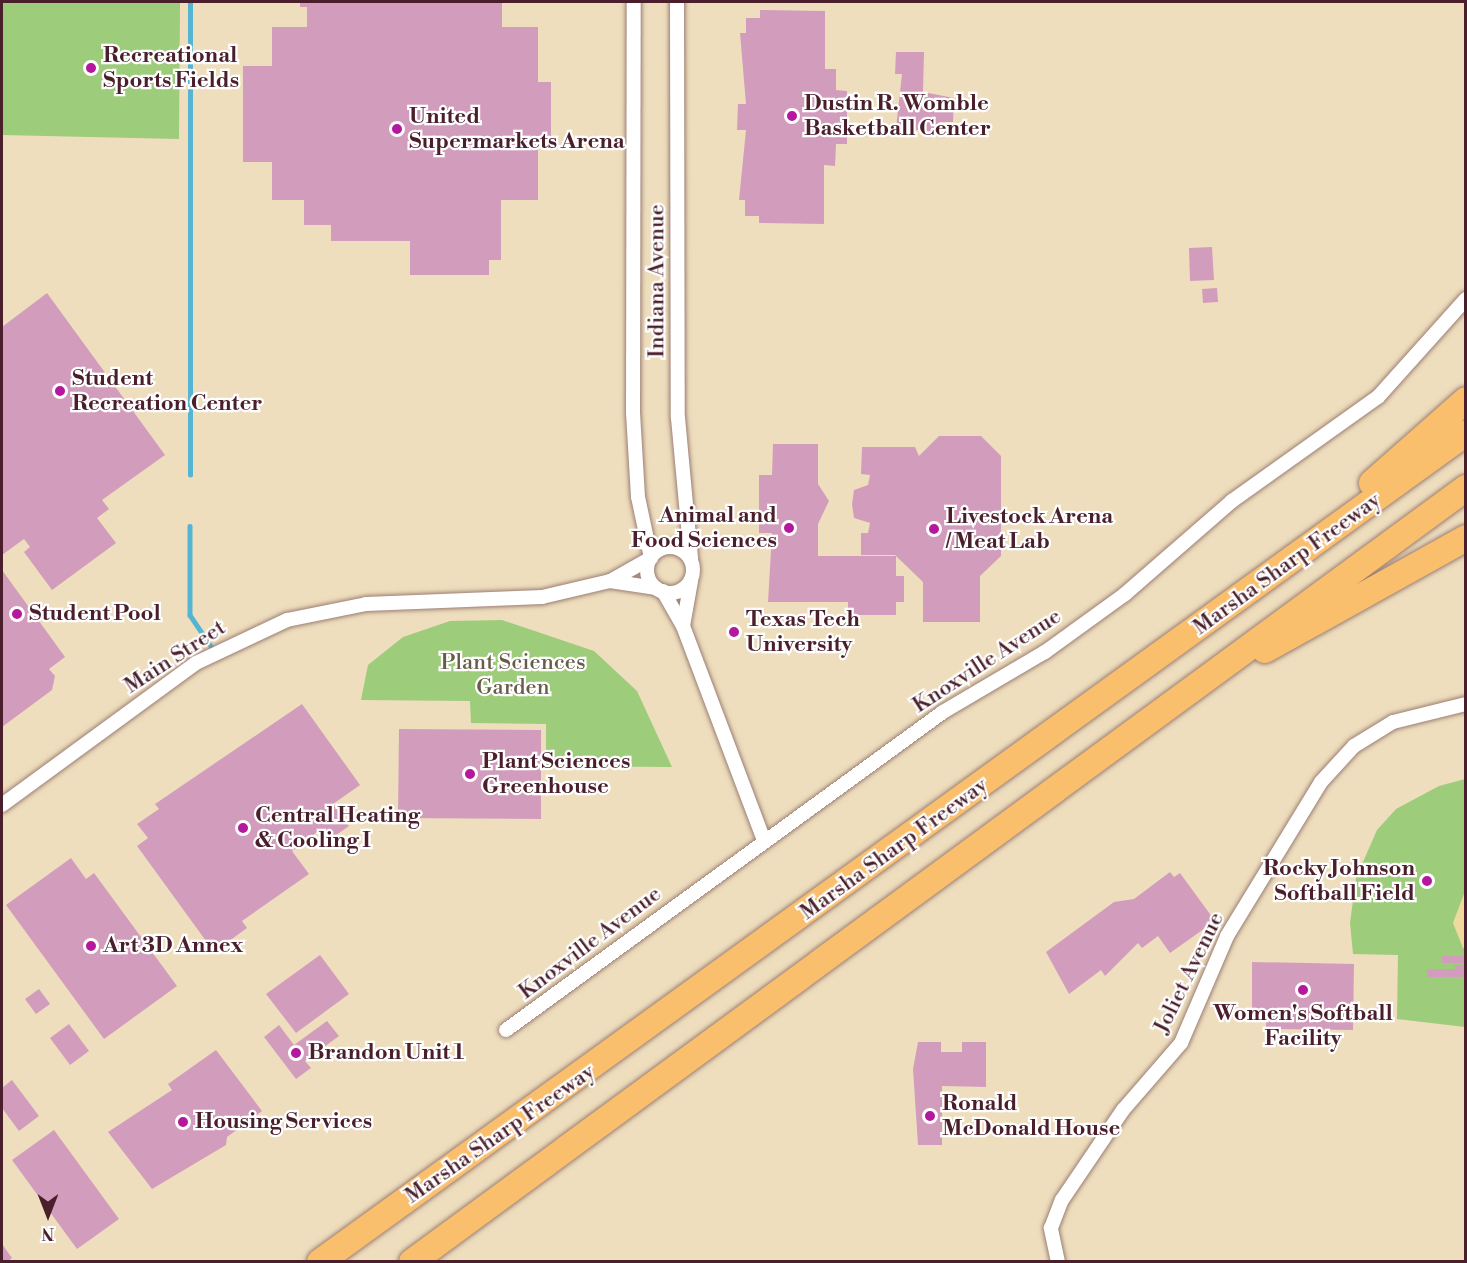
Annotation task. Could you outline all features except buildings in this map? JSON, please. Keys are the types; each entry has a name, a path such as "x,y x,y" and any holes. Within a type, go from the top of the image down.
{"highway":[{"path":"1244,597 1466,400"},
{"name":"Marsha Sharp Freeway","path":"320,1262 1244,597 1466,433"},
{"name":"Marsha Sharp Freeway","path":"412,1262 1155,712 1466,488"},
{"path":"1155,712 1466,538"}],"street":[{"name":"Indiana Avenue","path":"634,2 633,413 638,497 651,558"},
{"name":"Indiana Avenue","path":"677,2 678,418 691,559"},
{"name":"Knoxville Avenue","path":"506,1030 764,840 943,712 1045,652 1125,594 1232,501 1378,397 1466,299"},
{"path":"683,626 692,579 691,559 673,546 651,558 648,576 660,590 683,626 764,840"},
{"name":"Main Street","path":"2,805 196,663 265,628 336,607 511,600 610,581 651,558"},
{"path":"660,590 677,592 692,579"},
{"name":"Main Street","path":"610,581 660,590"},
{"name":"Joliet Avenue","path":"1058,1262 1051,1228 1062,1200 1123,1110 1181,1043 1227,936 1321,782 1354,746 1393,722 1466,704"}],"green space":[{"name":"Recreational Sports Fields","path":"2,2 180,2 179,139 2,135"},
{"name":"Plant Sciences Garden","path":"502,620 594,651 637,691 672,767 546,766 546,724 471,723 470,701 361,700 368,665 403,637 450,621"},
{"path":"1465,779 1465,1027 1397,1019 1398,955 1353,954 1350,923 1356,878 1377,830 1396,809 1439,786"}],"sand":[{"path":"1465,891 1466,948 1463,948 1453,923"}],"waterway":[{"path":"190,2 190,475"},
{"path":"190,526 190,615 215,652"}],"place":[{"name":"Recreational Sports Fields","path":"91,68"},
{"name":"Dustin R. Womble Basketball Center","path":"792,116"},
{"name":"United Supermarkets Arena","path":"397,129"},
{"name":"Student Recreation Center","path":"60,391"},
{"name":"Animal and Food Sciences","path":"789,528"},
{"name":"Livestock Arena / Meat Lab","path":"934,529"},
{"name":"Student Pool","path":"17,614"},
{"name":"Texas Tech University","path":"734,632"},
{"name":"Plant Sciences Greenhouse","path":"470,774"},
{"name":"Central Heating & Cooling I","path":"243,828"},
{"name":"Rocky Johnson Softball Field","path":"1427,881"},
{"name":"Art 3D Annex","path":"91,946"},
{"name":"Women's Softball Facility","path":"1303,990"},
{"name":"Brandon Unit 1","path":"296,1053"},
{"name":"Ronald McDonald House","path":"930,1116"},
{"name":"Housing Services","path":"183,1122"}]}
